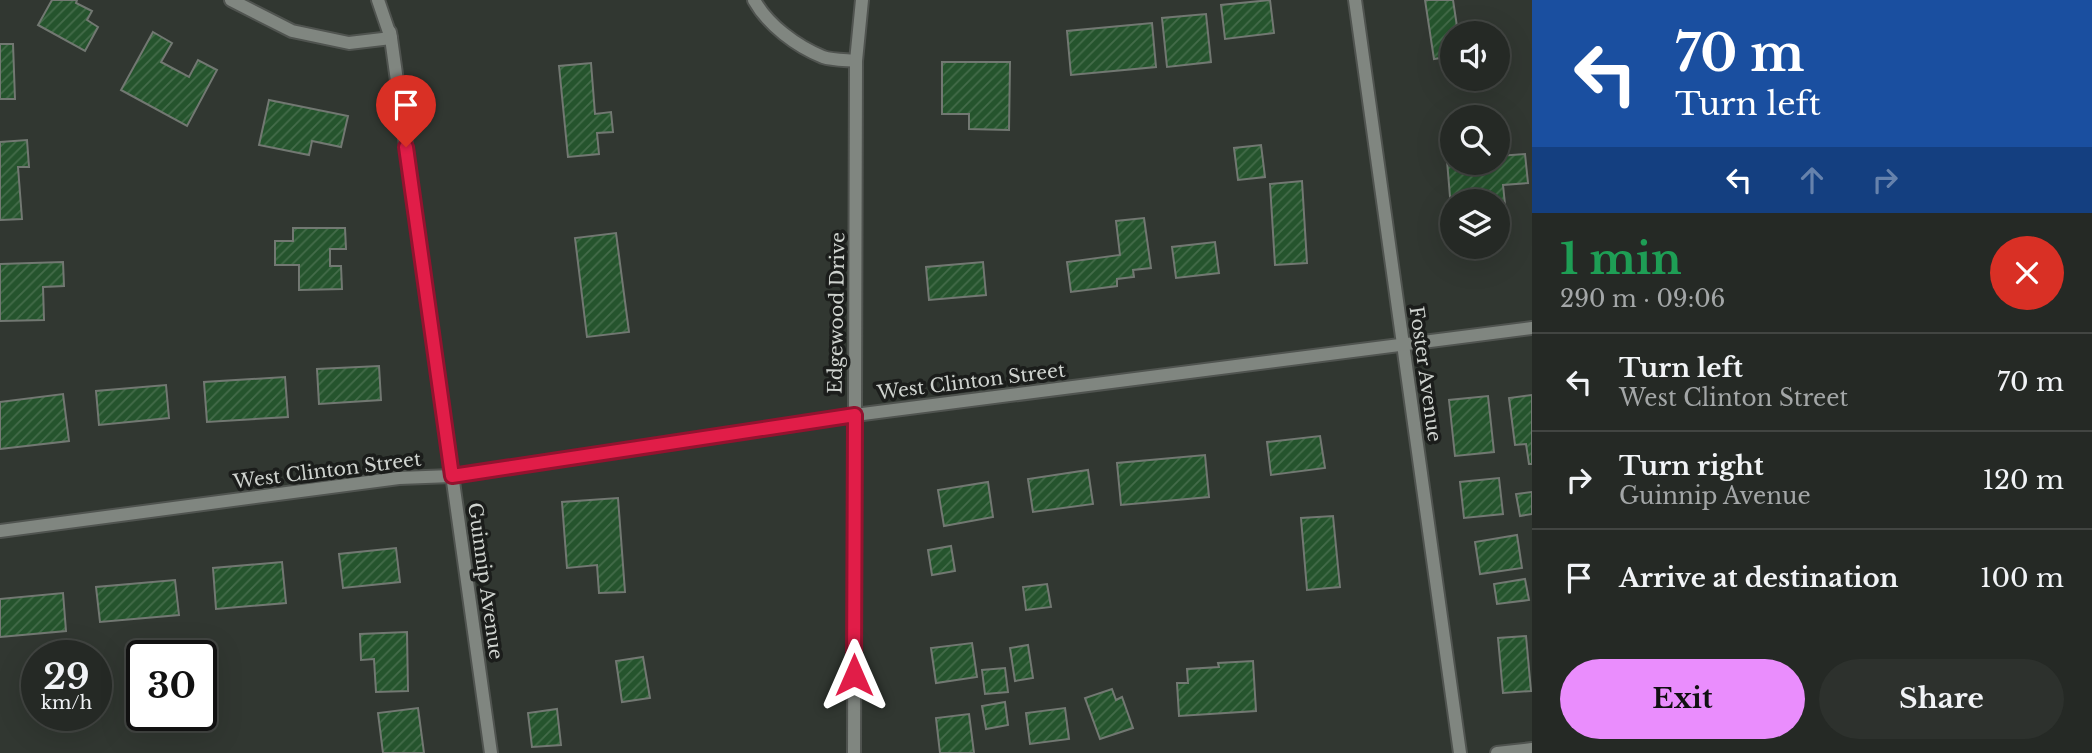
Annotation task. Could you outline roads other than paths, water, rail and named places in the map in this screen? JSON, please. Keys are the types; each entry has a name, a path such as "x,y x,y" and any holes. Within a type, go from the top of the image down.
{"street":[{"path":"231,0 292,31 349,43 391,38 386,0"},
{"name":"Guinnip Avenue","path":"378,0 391,38 491,753"},
{"path":"754,0 790,38 824,57 856,61"},
{"name":"Edgewood Drive","path":"854,753 856,61 862,0"},
{"name":"Foster Avenue","path":"1355,0 1460,753"},
{"name":"West Clinton Street","path":"0,531 399,478 452,476 855,415 1532,328"},
{"path":"1497,753 1532,749"}]}
